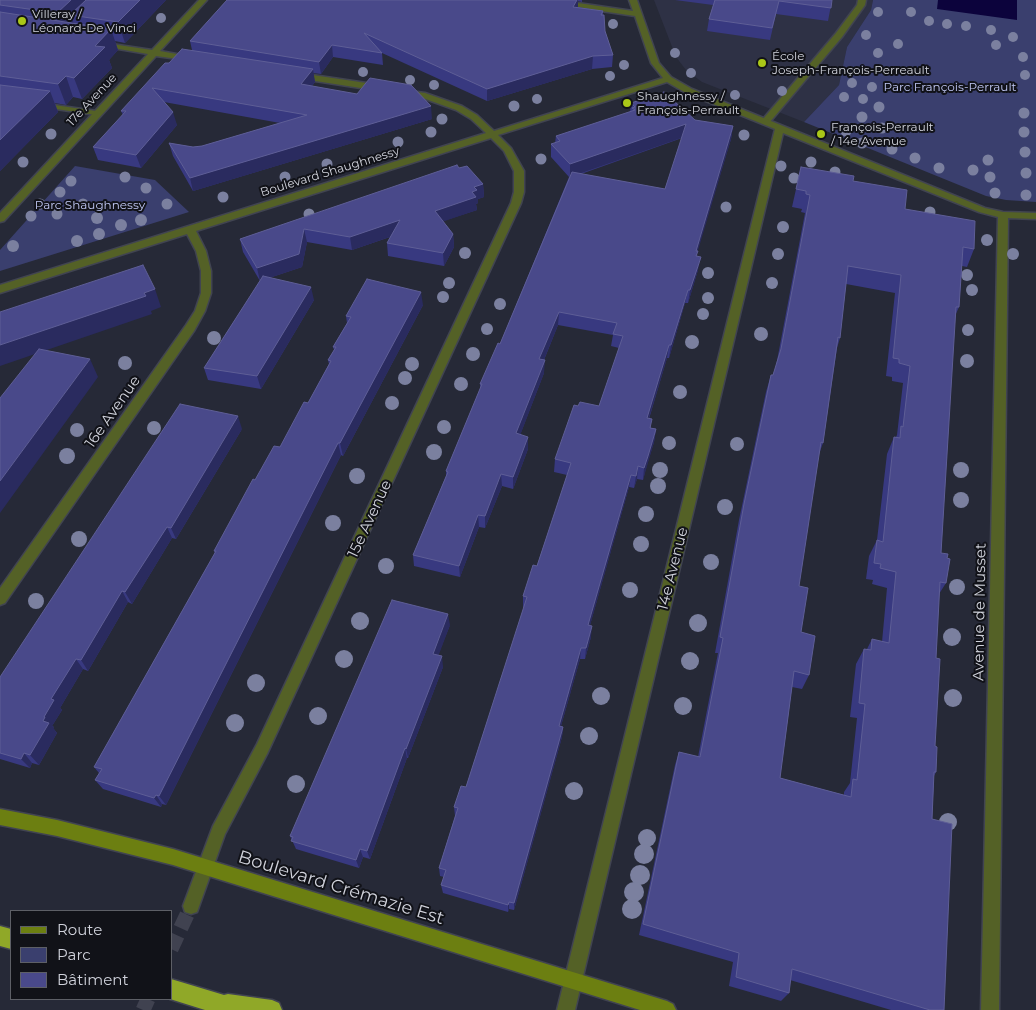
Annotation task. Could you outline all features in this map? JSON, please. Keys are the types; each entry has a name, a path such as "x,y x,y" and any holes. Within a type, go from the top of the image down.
{"highway":[{"path":"172,989 238,1010"},
{"path":"209,1001 272,1010"}],"main road":[{"name":"Boulevard Crémazie Est","path":"0,817 57,828 206,867 667,1010"}],"street":[{"name":"17e Avenue","path":"0,219 203,0"},
{"path":"541,0 638,14"},
{"path":"633,0 655,63 668,79 689,91 982,210 1003,215 1036,216"},
{"path":"96,43 199,60"},
{"name":"15e Avenue","path":"191,906 218,831 262,750 516,203 519,192 519,171 508,150 474,117 442,101 422,95 286,74"},
{"name":"Boulevard Shaughnessy","path":"0,289 668,79"},
{"name":"14e Avenue","path":"566,1010 780,127"},
{"name":"Avenue de Musset","path":"990,1010 1003,215"},
{"name":"16e Avenue","path":"0,599 200,311 206,293 206,270 201,251 190,229"}],"lane":[{"path":"766,121 839,35 861,6 862,0"},
{"path":"30,104 96,114"}],"shaded area":[{"name":"École Joseph-François-Perreault","path":"654,0 873,0 871,10 847,47 839,85 804,122 702,82 686,70 676,57"},
{"path":"938,0 1017,0 1017,20 937,9"}],"green space":[{"name":"Parc François-Perrault","path":"873,0 1036,0 1036,202 1006,200 986,196 804,122 839,85 847,47 871,10"},
{"name":"Parc Shaughnessy","path":"75,166 155,180 189,212 0,271 0,250"}],"building":[{"path":"0,0 71,0 57,13 0,5"},
{"path":"86,0 140,0 118,22 70,15"},
{"path":"227,0 577,0 573,7 603,11 601,15 604,15 605,31 613,55 593,56 487,89 364,33 382,53 332,45 319,62 190,41"},
{"path":"715,0 832,0 831,8 779,1 772,28 709,19"},
{"path":"0,12 111,29 95,46 105,47 74,78 66,76 58,84 0,76"},
{"path":"182,49 313,69 301,84 357,94 370,78 411,85 431,106 190,178 169,143 193,147 202,146 307,115 152,88 173,112 136,155 93,147 126,111 121,111 165,63 169,63"},
{"path":"0,85 50,91 0,140"},
{"path":"664,92 695,120 733,126 696,251 698,251 696,256 701,257 690,290 688,290 671,345 669,345 647,418 652,419 650,428 656,429 644,468 638,466 636,476 631,475 588,625 592,626 586,648 581,648 559,726 563,727 514,903 509,902 508,905 441,885 446,870 439,868 458,808 454,807 461,786 466,787 527,597 523,596 533,565 537,566 571,463 555,459 574,405 578,406 580,402 599,406 623,336 613,334 617,323 559,312 539,359 545,360 516,433 528,437 513,477 501,474 485,516 478,515 459,566 413,555 448,472 446,471 482,384 480,384 498,343 500,344 572,172 665,189 686,124 570,164 551,144 560,141 556,136 635,110 632,108 635,107 631,103"},
{"path":"457,165 459,168 467,166 483,184 474,187 477,190 472,192 476,197 435,211 453,234 443,253 387,243 400,220 350,237 304,229 299,254 257,268 240,239"},
{"path":"801,167 854,176 853,181 907,190 905,209 975,221 974,249 963,247 959,307 956,307 941,553 948,554 947,558 950,559 946,583 940,582 936,658 940,659 935,746 937,747 936,772 934,772 932,819 952,824 944,1010 930,1010 792,969 789,993 736,977 739,953 643,924 679,752 700,757 723,638 720,637 744,504 771,375 773,375 781,349 810,195 806,194 806,191 796,189","holes":["848,266 901,275 893,358 899,359 899,363 910,366 903,427 901,426 900,438 894,437 883,542 877,540 874,563 881,564 880,568 896,572 889,643 872,639 871,650 864,649 859,703 865,704 857,780 853,779 851,797 780,778 794,671 809,675 815,636 801,632 808,588 799,586 821,442 823,443 838,337 840,338"]},
{"path":"143,265 155,289 144,293 146,296 0,345 0,312"},
{"path":"263,276 311,287 257,376 204,368"},
{"path":"367,279 421,292 340,443 338,443 159,796 156,795 154,798 95,780 102,769 94,767 216,551 214,551 253,479 255,480 274,446 280,447 304,402 308,403 331,361 328,360 336,347 333,347 351,317 346,316"},
{"path":"39,349 90,359 0,481 0,398"},
{"path":"180,404 238,416 171,528 167,527 125,592 122,591 81,660 76,659 51,699 54,700 43,721 49,723 30,755 24,753 21,759 0,753 0,677"},
{"path":"392,600 448,614 433,654 442,656 405,748 367,851 360,849 356,860 291,841 293,837 290,836"}],"tunnel":[{"path":"172,947 191,906"},
{"path":"143,1010 148,1000"}],"place":[{"name":"Villeray / Léonard-De Vinci","path":"22,21"},
{"name":"École Joseph-François-Perreault","path":"762,63"},
{"name":"Shaughnessy / François-Perrault","path":"627,103"},
{"name":"François-Perrault / 14e Avenue","path":"821,134"}]}
